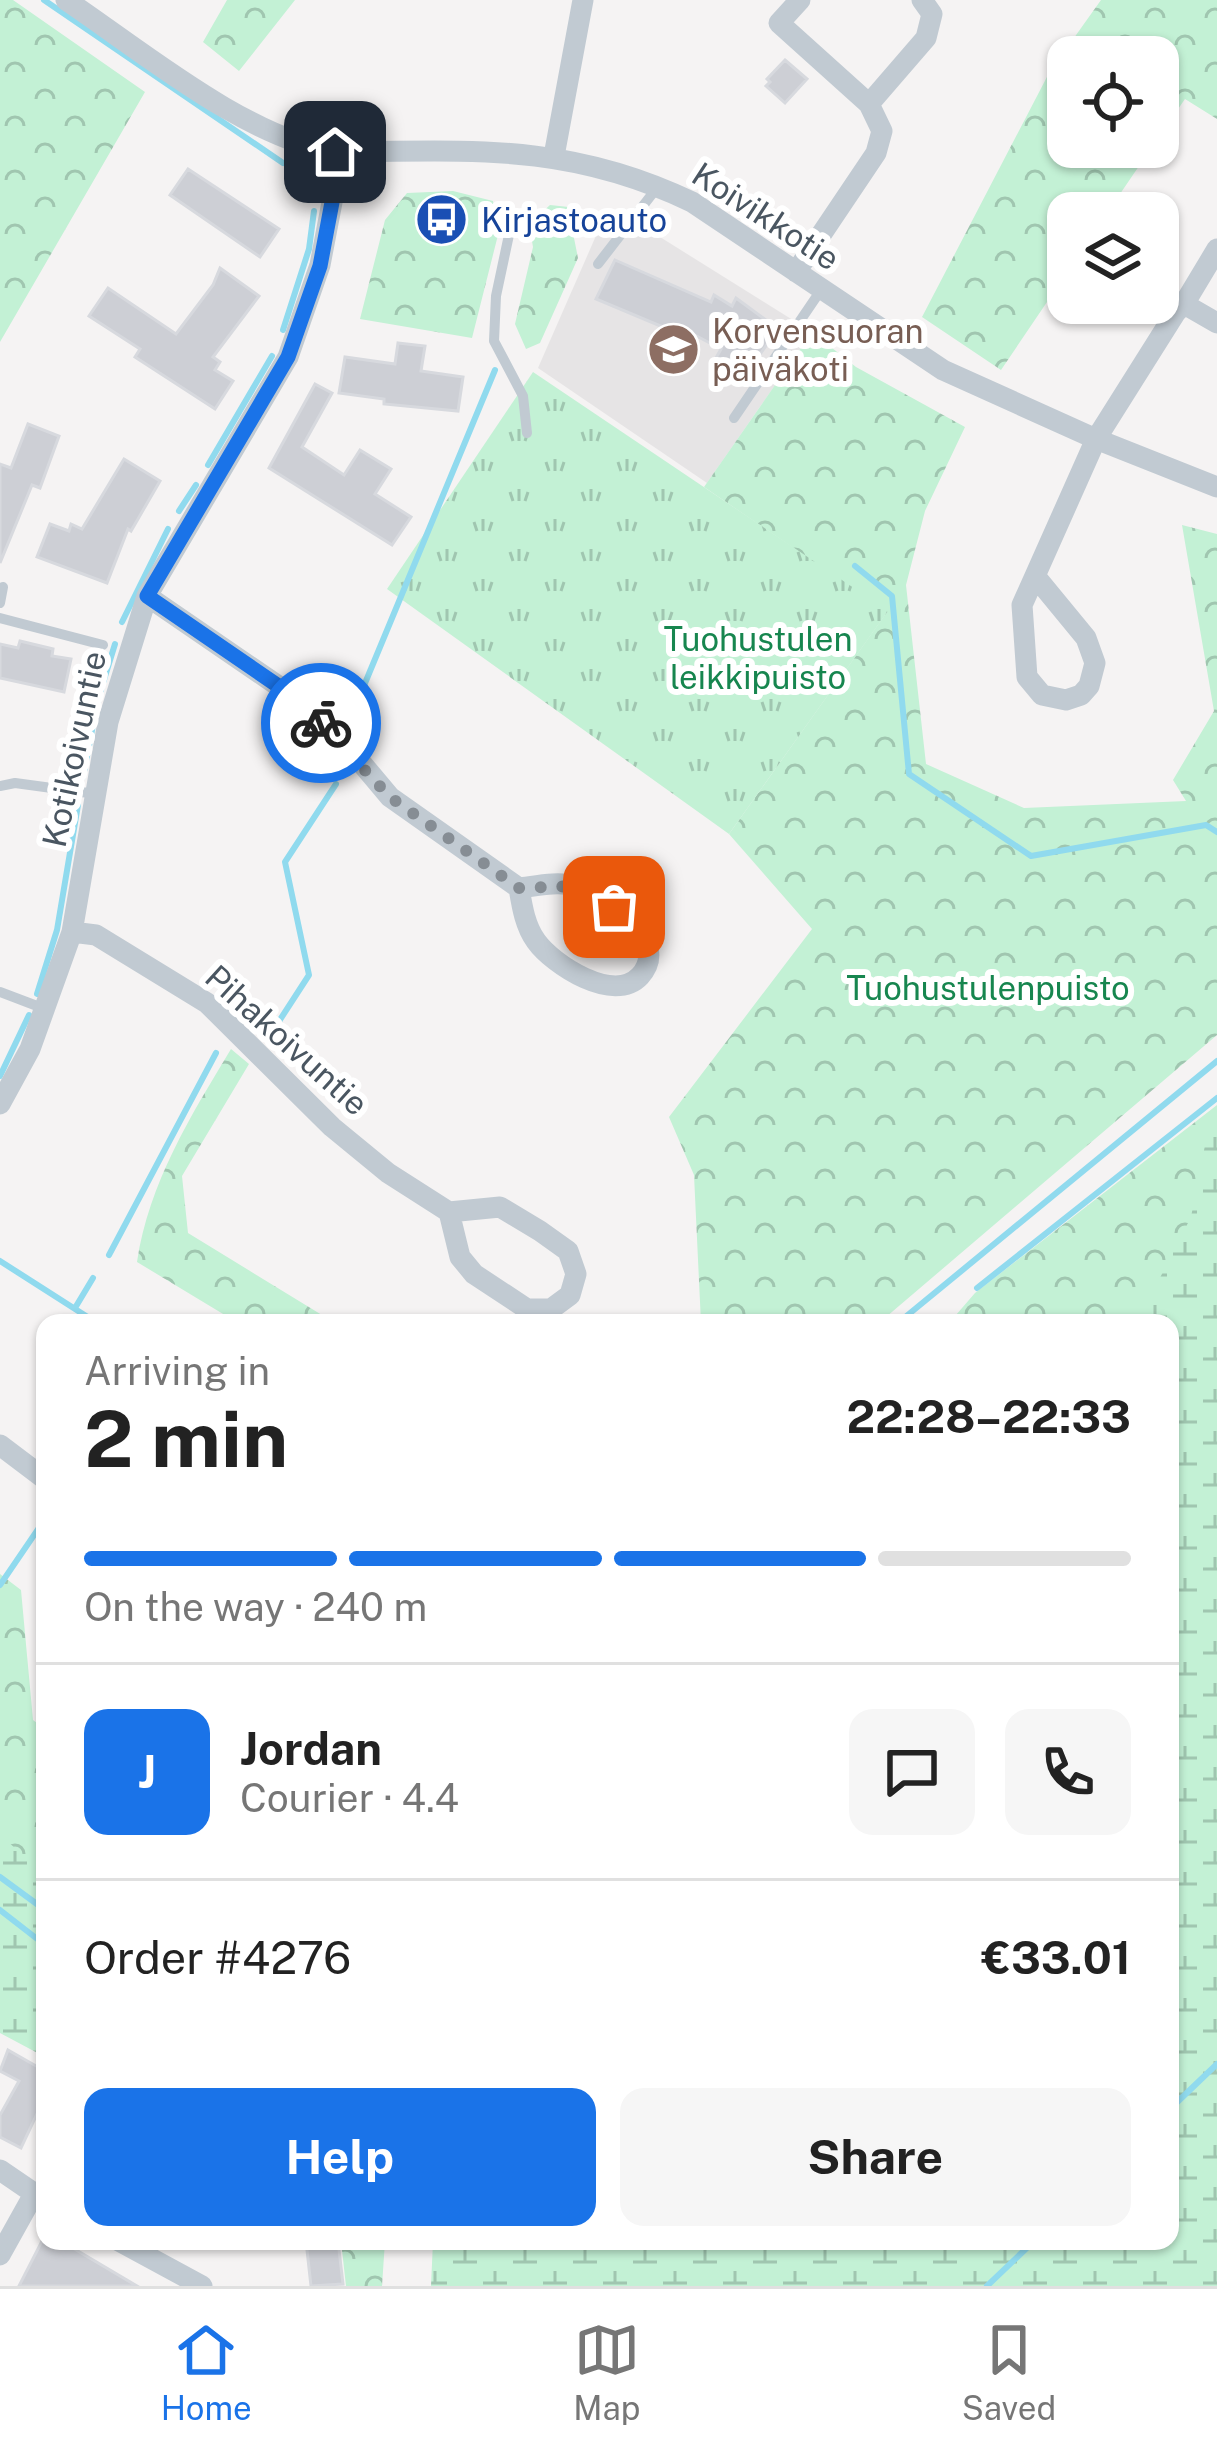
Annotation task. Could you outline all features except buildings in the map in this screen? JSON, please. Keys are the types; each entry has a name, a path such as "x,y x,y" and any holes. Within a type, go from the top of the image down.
{"street":[{"name":"Koivikkotie","path":"66,0 228,109 305,147 335,152 554,156 658,186 692,202 944,370 1096,440 1217,487"},
{"path":"554,156 583,0"},
{"path":"796,272 876,153 883,130 869,104 779,23 800,0"},
{"path":"869,104 926,38 932,14 922,0"},
{"name":"Kotikoivuntie","path":"0,1104 30,1049 72,932 108,722 147,596 288,357 320,266 333,197 335,152"},
{"path":"1034,576 1086,638 1095,663 1089,686 1066,700 1042,695 1028,676 1022,605 1034,576 1096,440 1217,249"},
{"path":"1184,304 1217,323"},
{"path":"147,596 290,694 390,797 519,888 574,886 614,907 639,928 647,943 649,961 641,975 629,985 603,987 571,970 537,943 525,920 519,888"},
{"name":"Pihakoivuntie","path":"72,932 96,935 207,1003 332,1127 449,1212"},
{"path":"500,1207 540,1231 568,1251 576,1274 570,1295 551,1310 527,1309 474,1274 460,1257 449,1212 500,1207"},
{"path":"0,1445 36,1472"},
{"path":"0,2170 36,2195"},
{"path":"0,2255 36,2204"},
{"path":"136,2250 202,2286"}],"lane":[{"path":"598,264 658,186"},
{"path":"513,216 496,296 494,341 523,396 527,433"},
{"path":"734,418 821,290"},
{"path":"0,603 3,587"},
{"path":"0,618 104,645"},
{"path":"0,786 15,783 96,794"},
{"path":"0,992 46,1009"}],"shaded area":[{"name":"Korvensuoran päiväkoti","path":"606,213 652,232 812,332 707,483 538,368"}],"green space":[{"path":"0,0 13,0 145,92 0,342"},
{"path":"227,0 295,0 239,71 203,42"},
{"path":"1101,0 1217,0 1217,119 1185,99 1179,108 1179,36 1075,36"},
{"path":"1047,77 1047,168 1138,168 1121,192 1047,192 1047,302 1001,370 922,317"},
{"path":"453,191 493,201 498,235 472,338 360,319 385,220 407,193"},
{"path":"550,205 578,208 573,233 578,258 540,343 526,349 515,324 533,247 529,224"},
{"name":"Tuohustulenpuisto","path":"812,332 856,367 965,427 925,511 906,585 926,764 1024,808 1186,801 1173,780 1214,711 1182,525 1217,534 1217,1035 890,1314 701,1314 694,1175 669,1117 812,929 729,834 887,612 704,487"},
{"name":"Tuohustulen leikkipuisto","path":"533,372 888,611 729,834 387,589"},
{"path":"231,1049 249,1064 182,1176 188,1233 320,1314 223,1314 137,1262 151,1205 186,1125"},
{"path":"1217,1105 1217,1456 1179,1348 1179,1314 957,1314 975,1293"},
{"path":"1217,1121 1217,2286 431,2286 433,2250 1179,2250 1179,1314 1142,1314 1191,1217 1208,1130"},
{"path":"0,1574 21,1590 36,1722 36,1892 0,1865"},
{"path":"0,1835 36,1866 36,2052 0,2033"},
{"path":"342,2250 384,2250 382,2286 346,2286"}],"waterway":[{"path":"44,0 283,163"},
{"path":"307,175 319,182"},
{"path":"283,330 309,249 314,211"},
{"path":"208,465 272,356"},
{"path":"346,729 495,370"},
{"path":"179,511 196,485"},
{"path":"122,622 168,529"},
{"path":"855,566 892,596 909,774 1031,856 1206,825 1217,832"},
{"path":"83,777 98,699 115,644"},
{"path":"274,1029 309,975 285,862 336,784"},
{"path":"37,994 57,930 78,805"},
{"path":"0,1076 29,1015"},
{"path":"109,1255 216,1053"},
{"path":"909,1314 1217,1061"},
{"path":"977,1288 1217,1098"},
{"path":"0,1261 83,1314"},
{"path":"75,1308 93,1278"},
{"path":"0,1585 36,1532"},
{"path":"0,1877 36,1903"},
{"path":"0,1910 36,1938"},
{"path":"1179,2100 1217,2064"},
{"path":"987,2286 1025,2250"}],"way so far":[{"path":"321,723 390,797 519,888 574,886 614,907"}],"place":[{"name":"Kirjastoauto","path":"442,220"},
{"name":"Korvensuoran päiväkoti","path":"673,350"}],"route":[{"path":"321,723 290,694 147,596 288,357 320,266 333,197 335,152"}]}
